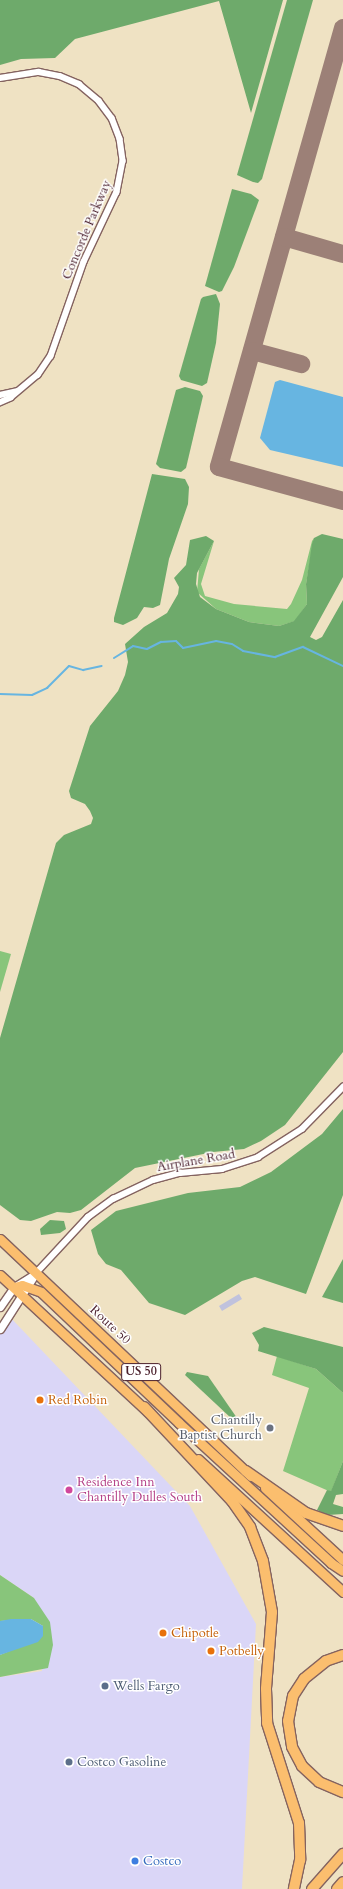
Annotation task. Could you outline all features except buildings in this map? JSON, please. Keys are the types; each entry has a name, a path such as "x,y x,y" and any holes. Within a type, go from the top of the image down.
{"highway":[{"name":"Route 50","path":"0,1239 246,1471 343,1560"},
{"name":"US 50","path":"0,1274 343,1592"},
{"path":"14,1287 29,1287 41,1292 179,1424 330,1563 343,1571"},
{"path":"144,1408 232,1501 250,1527 263,1561 272,1612 266,1689 267,1723 299,1823 300,1860 294,1889"},
{"path":"246,1471 306,1513 343,1526"},
{"path":"343,1655 326,1661 304,1679 293,1696 288,1721 292,1747 302,1766 319,1782 343,1792"},
{"path":"312,1889 343,1854"},
{"path":"337,1889 343,1882"}],"street":[{"name":"Concorde Parkway","path":"0,78 39,72 60,76 79,84 99,101 112,118 120,139 123,161 117,192 84,262 57,344 41,372 17,391 11,398 0,403"},
{"name":"Concorde Parkway","path":"0,395 17,391"},
{"name":"Airplane Road","path":"36,1272 88,1217 112,1198 153,1180 180,1173 229,1168 263,1155 302,1129 343,1087"},
{"path":"0,1329 29,1287 36,1272"},
{"path":"0,1307 14,1287 36,1272"}],"shaded area":[{"path":"239,1294 242,1299 222,1311 219,1306"},
{"path":"9,1316 190,1506 256,1624 242,1889 0,1889 0,1677 42,1671 34,1598 0,1575 0,1329"}],"green space":[{"path":"0,0 283,0 251,113 219,1 75,39 55,58 21,59 0,65"},
{"path":"287,0 313,0 262,179 258,183 237,175"},
{"path":"232,189 251,194 259,200 234,267 222,291 219,292 205,286"},
{"path":"216,294 220,304 216,343 207,383 202,386 181,380 179,376 201,299 203,297"},
{"path":"185,387 200,391 203,396 186,468 181,472 160,468 156,464 176,390"},
{"path":"152,474 185,479 189,487 188,504 169,559 160,605 153,608 144,607 137,618 123,625 114,622 114,618"},
{"path":"322,534 343,539 343,577 310,637 316,640 322,637 343,600 343,1052 285,1125 261,1141 244,1149 213,1152 135,1168 81,1210 70,1213 57,1212 31,1221 20,1220 0,1205 0,1038 56,843 64,835 91,824 93,818 85,804 71,798 69,791 90,726 118,691 125,675 128,662 125,644 144,627 167,613 178,594 179,587 174,578 186,565 190,540 206,536 214,541 197,573 196,584 200,597 216,609 249,622 279,626 294,621 307,604 306,584 312,544 314,538"},
{"path":"314,538 306,584 307,604 295,621 279,626 249,622 216,609 197,592 199,569 214,541 201,584 205,596 234,604 287,609 291,604 302,580"},
{"path":"0,951 11,954 0,992"},
{"path":"343,1109 343,1195 306,1294 255,1277 242,1281 185,1315 149,1303 121,1270 106,1264 98,1254 91,1230 116,1211 188,1193 240,1187 271,1172 322,1134"},
{"path":"50,1220 64,1221 66,1229 60,1233 41,1235 40,1229"},
{"path":"343,1259 343,1303 322,1297"},
{"path":"264,1327 343,1347 343,1393 316,1369 258,1351 259,1345 252,1333"},
{"path":"277,1356 316,1369 343,1393 343,1461 331,1492 283,1471 309,1388 272,1375"},
{"path":"187,1372 208,1376 237,1418 232,1419 185,1375"},
{"path":"343,1461 343,1494 336,1495 333,1504 343,1507 343,1514 328,1515 317,1510 327,1490 331,1491"},
{"path":"0,1575 34,1598 50,1622 53,1645 48,1668 0,1677 0,1655 12,1650 43,1626 31,1619 0,1621"}],"water":[{"path":"280,380 343,397 343,467 270,450 260,438 275,382"},
{"path":"11,1619 31,1619 43,1626 43,1636 38,1642 0,1655 0,1621"}],"waterway":[{"path":"114,658 133,646 147,649 161,642 176,641 183,648 216,641 232,644 243,651 275,657 303,647 343,666"},
{"path":"0,694 32,695 47,688 69,666 83,670 102,666"}],"taxiway":[{"path":"343,28 219,467 343,501"},
{"path":"284,237 343,254"},
{"path":"252,351 301,364"}],"place":[{"name":"Red Robin","path":"40,1400"},
{"name":"Chantilly Baptist Church","path":"270,1428"},
{"name":"Residence Inn Chantilly Dulles South","path":"69,1490"},
{"name":"Chipotle","path":"163,1633"},
{"name":"Potbelly","path":"211,1651"},
{"name":"Wells Fargo","path":"105,1686"},
{"name":"Costco Gasoline","path":"69,1762"},
{"name":"Costco","path":"135,1861"}]}
